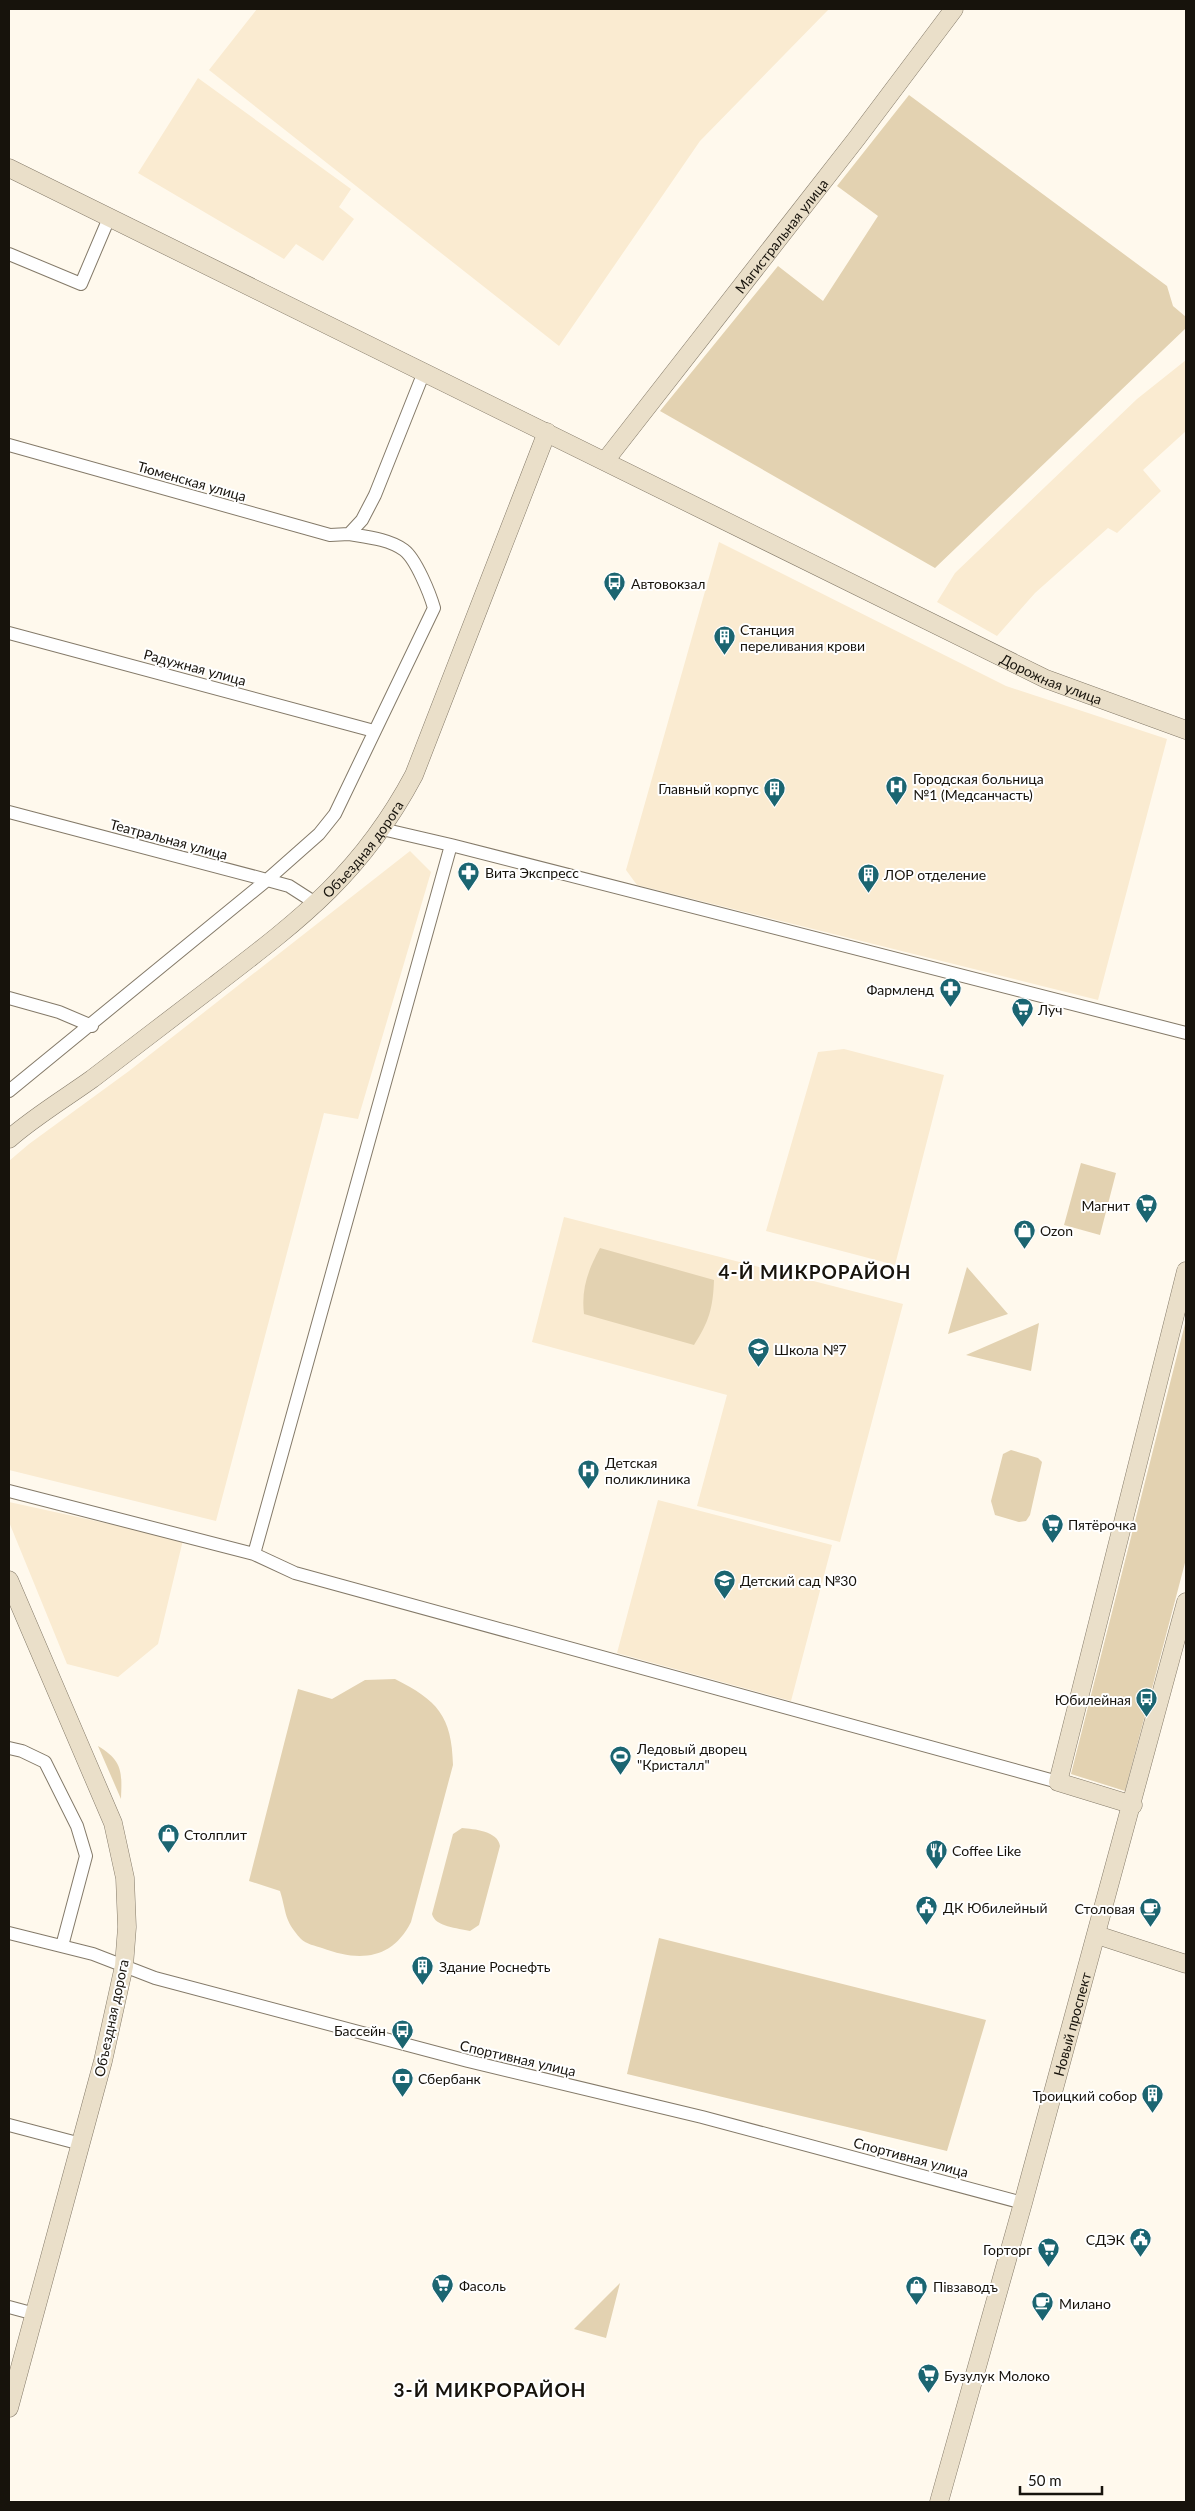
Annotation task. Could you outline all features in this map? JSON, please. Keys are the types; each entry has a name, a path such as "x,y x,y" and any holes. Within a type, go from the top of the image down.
{"main road":[{"name":"Магистральная улица","path":"605,460 857,138 954,9"},
{"name":"Дорожная улица","path":"9,168 922,616 1046,679 1186,730"},
{"name":"Объездная дорога","path":"9,1139 132,1049 317,904 363,855 382,829 411,782 547,432"},
{"path":"1133,1805 1058,1782 1186,1271"},
{"name":"Объездная дорога","path":"9,1580 113,1823 126,1878 127,1900 124,1966 116,2008 9,2408"},
{"name":"Новый проспект","path":"939,2502 1024,2203 1133,1805 1186,1602"},
{"path":"1097,1935 1186,1964"}],"street":[{"path":"9,254 81,284 109,218"},
{"path":"349,534 362,520 375,495 424,372"},
{"name":"Тюменская улица","path":"9,445 330,535 349,534 385,541 405,551 428,588 434,608 374,731"},
{"name":"Радужная улица","path":"9,633 374,731"},
{"path":"9,1092 92,1026 267,880 319,834 335,814 374,731"},
{"name":"Театральная улица","path":"9,812 289,886 305,894 317,904"},
{"path":"382,829 1186,1033"},
{"path":"254,1554 451,845"},
{"path":"9,998 59,1012 92,1026"},
{"path":"9,1491 254,1554 295,1573 1058,1782"},
{"path":"9,1748 22,1751 45,1762 77,1826 86,1856 62,1946"},
{"name":"Спортивная улица","path":"9,1933 93,1954 155,1978 450,2057 702,2117 1024,2203"},
{"path":"9,2125 81,2144"},
{"path":"9,2307 35,2314"}],"shaded area":[{"path":"257,9 829,9 700,141 559,346 209,70"},
{"path":"198,78 351,189 339,207 354,219 323,261 296,244 284,259 138,173"},
{"path":"909,95 1167,286 1173,306 1186,317 1186,328 935,568 660,411 778,266 823,301 878,216 837,186"},
{"path":"1186,360 1186,431 1143,470 1161,491 1117,533 1108,528 1035,593 997,636 937,602 955,573 1137,399"},
{"name":"Городская больница №1 (Медсанчасть)","path":"719,542 1006,686 1167,739 1098,1000 637,885 626,870"},
{"path":"410,851 431,872 358,1119 324,1113 216,1521 9,1470 9,1161 29,1144 129,1071"},
{"path":"844,1049 944,1075 895,1265 766,1231 818,1052"},
{"path":"1081,1163 1116,1173 1100,1235 1064,1225"},
{"name":"Школа №7","path":"564,1217 903,1304 840,1542 697,1506 727,1395 532,1342"},
{"path":"600,1248 714,1280 713,1299 709,1314 694,1345 584,1314 583,1305 586,1280"},
{"path":"967,1267 1008,1314 948,1334"},
{"path":"1186,1320 1186,1559 1125,1791 1071,1774"},
{"path":"1039,1323 1031,1371 966,1355"},
{"path":"1011,1450 1038,1458 1042,1462 1030,1515 1026,1521 1019,1522 995,1515 991,1501 1003,1454"},
{"name":"Детский сад №30","path":"658,1500 832,1545 791,1701 617,1653"},
{"path":"9,1502 183,1540 158,1644 118,1677 67,1664 9,1522"},
{"path":"395,1679 422,1694 439,1711 449,1734 453,1765 411,1922 403,1935 384,1951 361,1956 349,1955 303,1941 288,1921 280,1891 249,1881 298,1689 332,1699 365,1680"},
{"path":"98,1746 117,1762 121,1774 121,1799"},
{"path":"462,1828 479,1830 490,1834 495,1837 500,1846 479,1925 470,1931 442,1924 432,1914 453,1834"},
{"path":"659,1938 986,2020 947,2151 627,2074"},
{"path":"620,2283 606,2338 574,2329"}],"place":[{"name":"Автовокзал","path":"615,602"},
{"name":"Станция переливания крови","path":"724,656"},
{"name":"Городская больница №1 (Медсанчасть)","path":"897,805"},
{"name":"Главный корпус","path":"775,807"},
{"name":"Вита Экспресс","path":"469,891"},
{"name":"ЛОР отделение","path":"868,893"},
{"name":"Фармленд","path":"950,1008"},
{"name":"Луч","path":"1022,1028"},
{"name":"Магнит","path":"1146,1224"},
{"name":"Ozon","path":"1024,1249"},
{"name":"Школа №7","path":"758,1368"},
{"name":"Детская поликлиника","path":"589,1489"},
{"name":"Пятёрочка","path":"1052,1543"},
{"name":"Детский сад №30","path":"724,1599"},
{"name":"Юбилейная","path":"1147,1718"},
{"name":"Ледовый дворец \"Кристалл\"","path":"621,1775"},
{"name":"Столплит","path":"168,1853"},
{"name":"Coffee Like","path":"936,1869"},
{"name":"ДК Юбилейный","path":"927,1926"},
{"name":"Столовая","path":"1151,1927"},
{"name":"Здание Роснефть","path":"423,1985"},
{"name":"Бассейн","path":"402,2049"},
{"name":"Сбербанк","path":"402,2097"},
{"name":"Троицкий собор","path":"1153,2114"},
{"name":"СДЭК","path":"1141,2258"},
{"name":"Горторг","path":"1048,2268"},
{"name":"Фасоль","path":"443,2304"},
{"name":"Півзаводъ","path":"917,2305"},
{"name":"Милано","path":"1043,2322"},
{"name":"Бузулук Молоко","path":"928,2394"}],"district":[{"name":"4-Й МИКРОРАЙОН","path":"815,1271"},
{"name":"3-Й МИКРОРАЙОН","path":"490,2389"}]}
